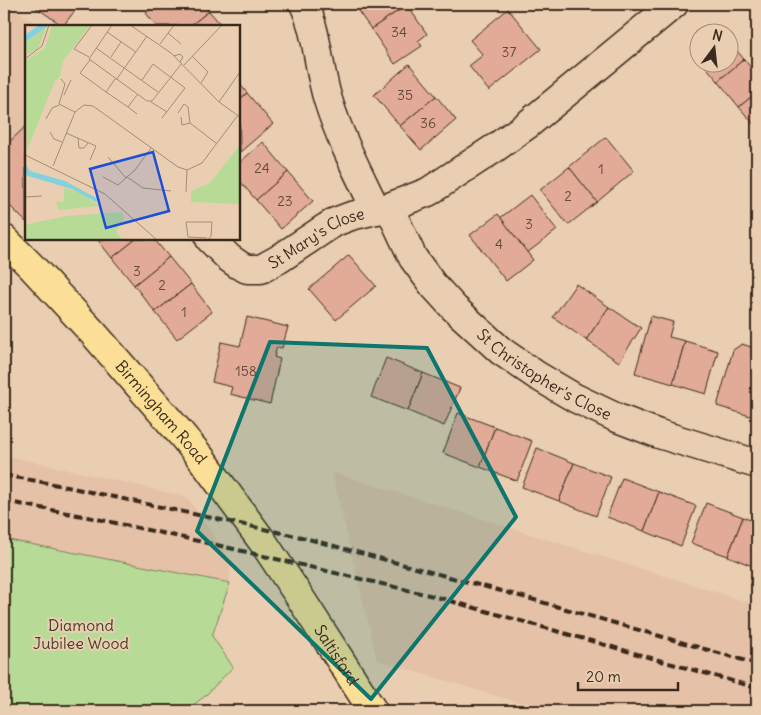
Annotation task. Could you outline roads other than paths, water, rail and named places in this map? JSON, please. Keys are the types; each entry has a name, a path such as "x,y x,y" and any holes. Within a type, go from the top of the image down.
{"main road":[{"name":"Birmingham Road","path":"4,239 94,334 201,458 263,542 301,598"},
{"name":"Saltisford","path":"301,598 372,711"}],"street":[{"name":"St Christopher's Close","path":"304,4 314,32 323,82 334,117 349,154 413,258 433,285 454,308 501,352 575,398 617,418 653,432 757,464"},
{"path":"382,208 428,192 495,148 577,84 674,4"},
{"name":"St Mary's Close","path":"211,240 239,265 246,269 261,269 336,222 382,208"}],"railway":[{"path":"4,475 301,537 538,601 757,664"},
{"path":"4,501 221,546 433,596 757,688"}],"park label":[{"name":"Diamond Jubilee Wood","path":"81,634"}]}
